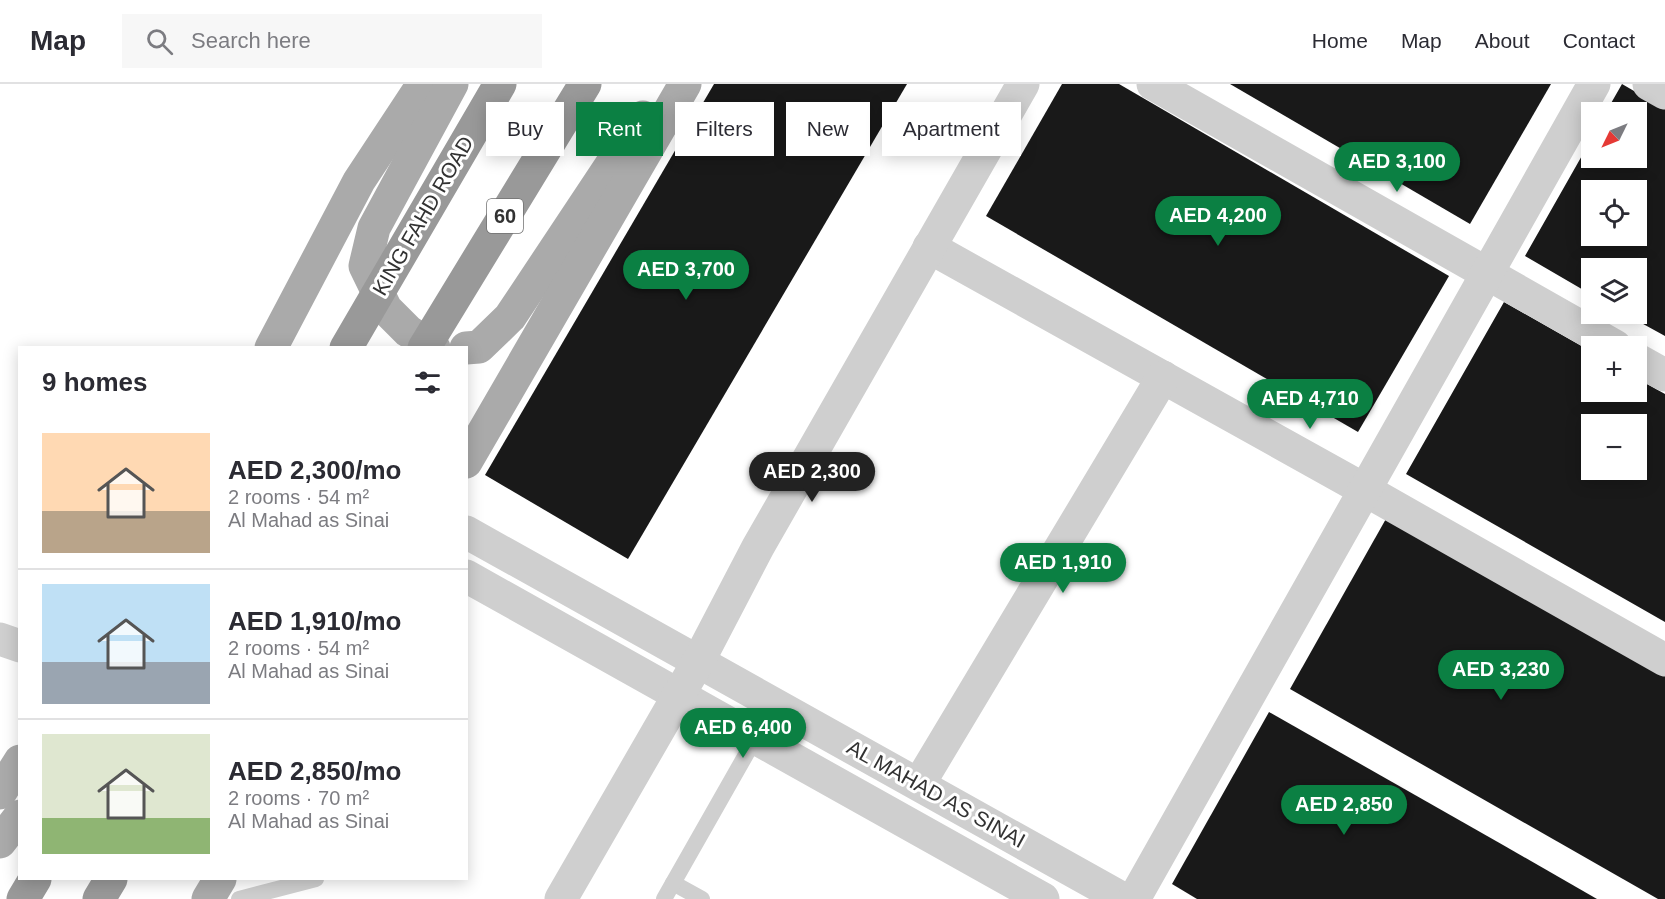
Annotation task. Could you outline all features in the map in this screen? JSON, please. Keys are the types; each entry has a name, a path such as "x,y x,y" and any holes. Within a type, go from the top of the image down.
{"highway":[{"name":"KING FAHD ROAD","path":"347,346 500,84"},
{"name":"60","path":"425,346 585,84"},
{"path":"23,899 34,880"},
{"path":"99,899 110,880"}],"main road":[{"path":"272,346 359,182 423,84"},
{"path":"431,346 408,331 386,309 365,266 374,228 452,84"},
{"path":"468,348 479,347 510,317 665,84"},
{"path":"468,459 685,84"},
{"path":"0,793 18,764"},
{"path":"0,842 18,819"},
{"path":"189,899 198,880"},
{"path":"208,899 219,880"}],"street":[{"path":"561,899 680,694 758,547 1023,84"},
{"path":"1153,84 1597,336"},
{"path":"1134,899 1594,84"},
{"path":"1649,84 1665,93"},
{"path":"929,247 1665,660"},
{"path":"1647,364 1665,375"},
{"path":"919,784 1164,377"},
{"name":"AL MAHAD AS SINAI","path":"468,533 699,660 1123,899"},
{"name":"AL MAHAD AS SINAI","path":"468,577 1043,899"},
{"path":"0,639 18,645"}],"lane":[{"path":"664,899 756,737"},
{"path":"239,899 312,880"},
{"path":"673,883 702,899"}],"building":[{"path":"714,84 907,84 896,102 882,102 882,127 870,147 870,102 786,102 786,156 865,156 628,559 485,475 675,151 675,156 774,156 774,102 703,102"},
{"path":"1062,84 1119,84 1449,276 1358,432 986,216"},
{"path":"1230,84 1551,84 1470,224"},
{"path":"1622,84 1665,109 1665,336 1643,324 1647,324 1647,258 1581,258 1581,289 1525,256 1581,157 1581,168 1647,168 1647,102 1612,102"},
{"path":"1504,302 1581,346 1581,402 1647,402 1647,384 1665,394 1665,622 1406,474"},
{"path":"1387,517 1665,675 1665,899 1658,899 1290,689"},
{"path":"1269,712 1597,899 1197,899 1172,884"}]}
